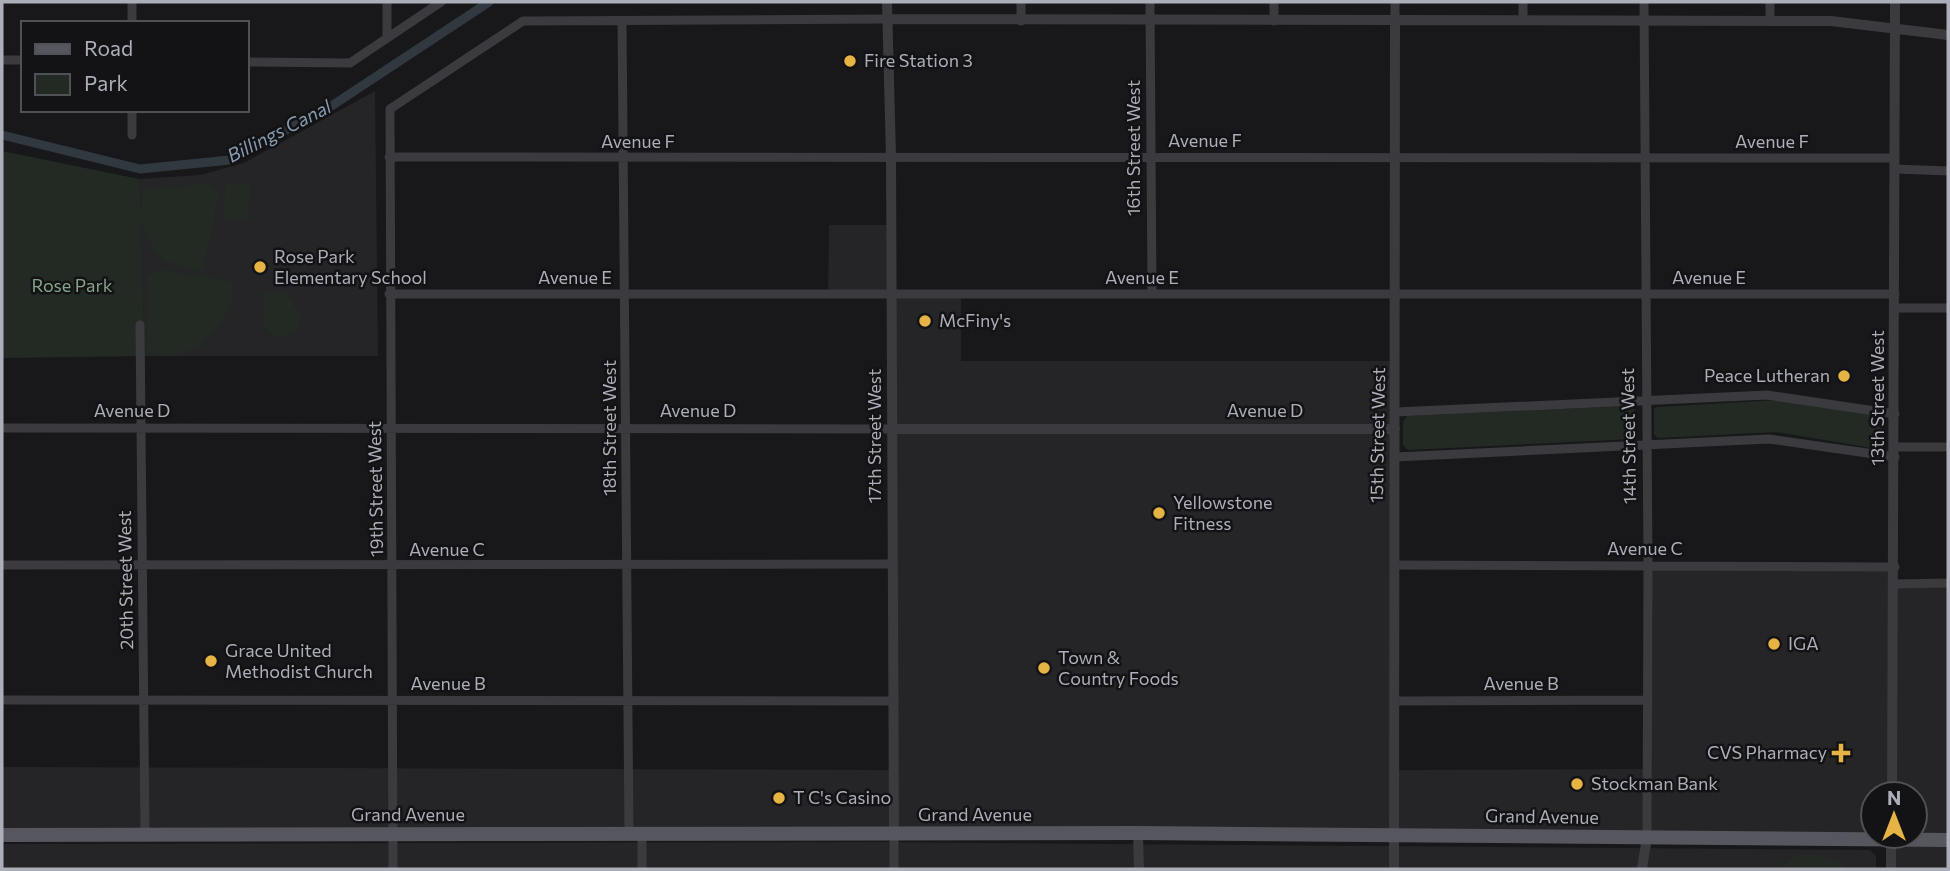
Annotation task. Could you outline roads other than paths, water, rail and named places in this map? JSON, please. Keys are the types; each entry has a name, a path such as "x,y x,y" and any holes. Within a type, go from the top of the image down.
{"main road":[{"name":"Grand Avenue","path":"2,835 1138,833 1859,838"},
{"name":"Grand Avenue","path":"1929,839 1948,840"}],"street":[{"path":"132,2 132,21"},
{"path":"387,2 387,35"},
{"path":"248,62 350,63 387,35 441,2"},
{"name":"17th Street West","path":"887,2 891,158 894,869"},
{"path":"1021,2 1021,21"},
{"name":"16th Street West","path":"1150,2 1152,294"},
{"path":"1274,2 1274,21"},
{"name":"15th Street West","path":"1394,869 1395,2"},
{"path":"1524,2 1524,20"},
{"name":"14th Street West","path":"1642,869 1647,837 1648,699 1644,2"},
{"path":"1770,2 1770,20"},
{"name":"13th Street West","path":"1892,780 1895,2"},
{"path":"622,21 1770,20 1831,21 1948,35"},
{"name":"19th Street West","path":"393,869 395,700 389,294 390,109 523,21 622,21"},
{"name":"18th Street West","path":"622,21 628,700 635,835 642,869"},
{"path":"2,60 21,60"},
{"path":"132,112 132,135"},
{"name":"Avenue F","path":"389,157 1645,158 1895,163 1948,171"},
{"name":"Avenue E","path":"389,294 1895,294"},
{"path":"1895,308 1948,308"},
{"name":"20th Street West","path":"140,325 145,835"},
{"path":"1396,412 1787,396 1895,414"},
{"name":"Avenue D","path":"2,428 1395,429"},
{"path":"1395,457 1769,439 1895,452 1948,447"},
{"name":"Avenue C","path":"2,565 893,564"},
{"name":"Avenue C","path":"1395,565 1895,567"},
{"path":"1895,583 1948,583"},
{"name":"Avenue B","path":"1395,701 1648,699"},
{"name":"Avenue B","path":"2,700 894,701"},
{"path":"1138,833 1139,869"},
{"path":"1891,850 1891,869"}],"waterway":[{"name":"Billings Canal","path":"2,135 140,169 230,160 333,105 489,2"}],"place":[{"name":"Fire Station 3","path":"850,61"},
{"name":"Rose Park Elementary School","path":"260,267"},
{"name":"McFiny's","path":"925,321"},
{"name":"Peace Lutheran","path":"1844,376"},
{"name":"Yellowstone Fitness","path":"1159,513"},
{"name":"IGA","path":"1774,644"},
{"name":"Grace United Methodist Church","path":"211,661"},
{"name":"Town & Country Foods","path":"1044,668"},
{"name":"CVS Pharmacy","path":"1841,753"},
{"name":"Stockman Bank","path":"1577,784"},
{"name":"T C's Casino","path":"779,798"}],"park label":[{"name":"Rose Park","path":"72,286"}]}
